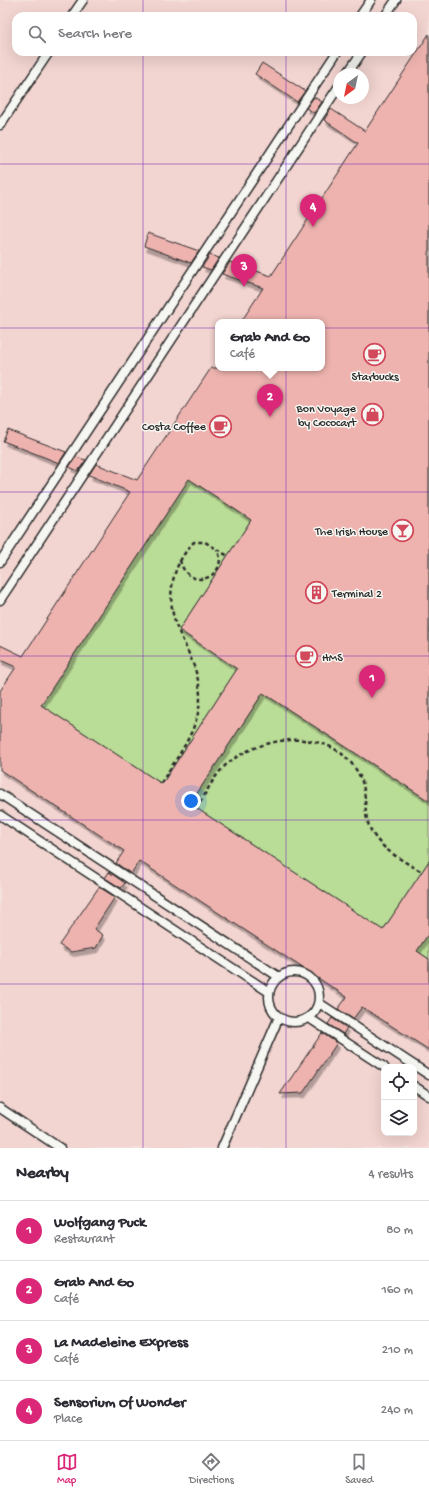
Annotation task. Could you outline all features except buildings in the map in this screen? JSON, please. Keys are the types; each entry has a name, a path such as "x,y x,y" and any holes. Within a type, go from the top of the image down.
{"lane":[{"path":"75,12 83,0"},
{"path":"363,12 371,0"},
{"path":"388,12 396,0"},
{"path":"0,126 46,56"},
{"path":"0,562 334,56"},
{"path":"351,68 359,56"},
{"path":"0,600 333,95"},
{"path":"0,794 279,977"},
{"path":"0,815 269,992"},
{"path":"293,972 309,976 319,990 318,1008 309,1018 297,1022 289,1022 279,1017 271,1007 269,992 279,977 293,972"},
{"path":"319,1003 429,1075"},
{"path":"222,1148 279,1017"},
{"path":"309,1018 381,1065"},
{"path":"417,1088 429,1096"},
{"path":"0,1108 60,1148"}],"path":[{"path":"161,783 192,732 200,699 197,673 177,626 172,608 173,584 180,559 194,542 205,542 228,556"},
{"path":"180,559 184,570 192,577 201,580 207,579 215,573 220,564 220,554 217,548"},
{"path":"197,808 211,785 226,765 247,751 258,746 282,740 310,742 331,746 346,757 362,780 365,788 368,823 378,841 386,851 422,872"}],"shaded area":[{"path":"0,0 429,0 429,1148 0,1148"}],"green space":[{"path":"189,479 251,520 179,630 237,669 162,784 41,705"},
{"path":"263,693 429,801 429,861 383,930 190,804"},
{"path":"429,933 429,959 417,951"}],"place":[{"name":"Sensorium Of Wonder","path":"313,227"},
{"name":"La Madeleine Express","path":"244,287"},
{"name":"Starbucks","path":"375,355"},
{"name":"Bon Voyage by Cococart","path":"372,415"},
{"name":"Grab And Go","path":"270,417"},
{"name":"Costa Coffee","path":"221,426"},
{"name":"The Irish House","path":"403,531"},
{"name":"Terminal 2","path":"316,593"},
{"name":"HMS","path":"307,657"},
{"name":"Wolfgang Puck","path":"372,698"}]}
